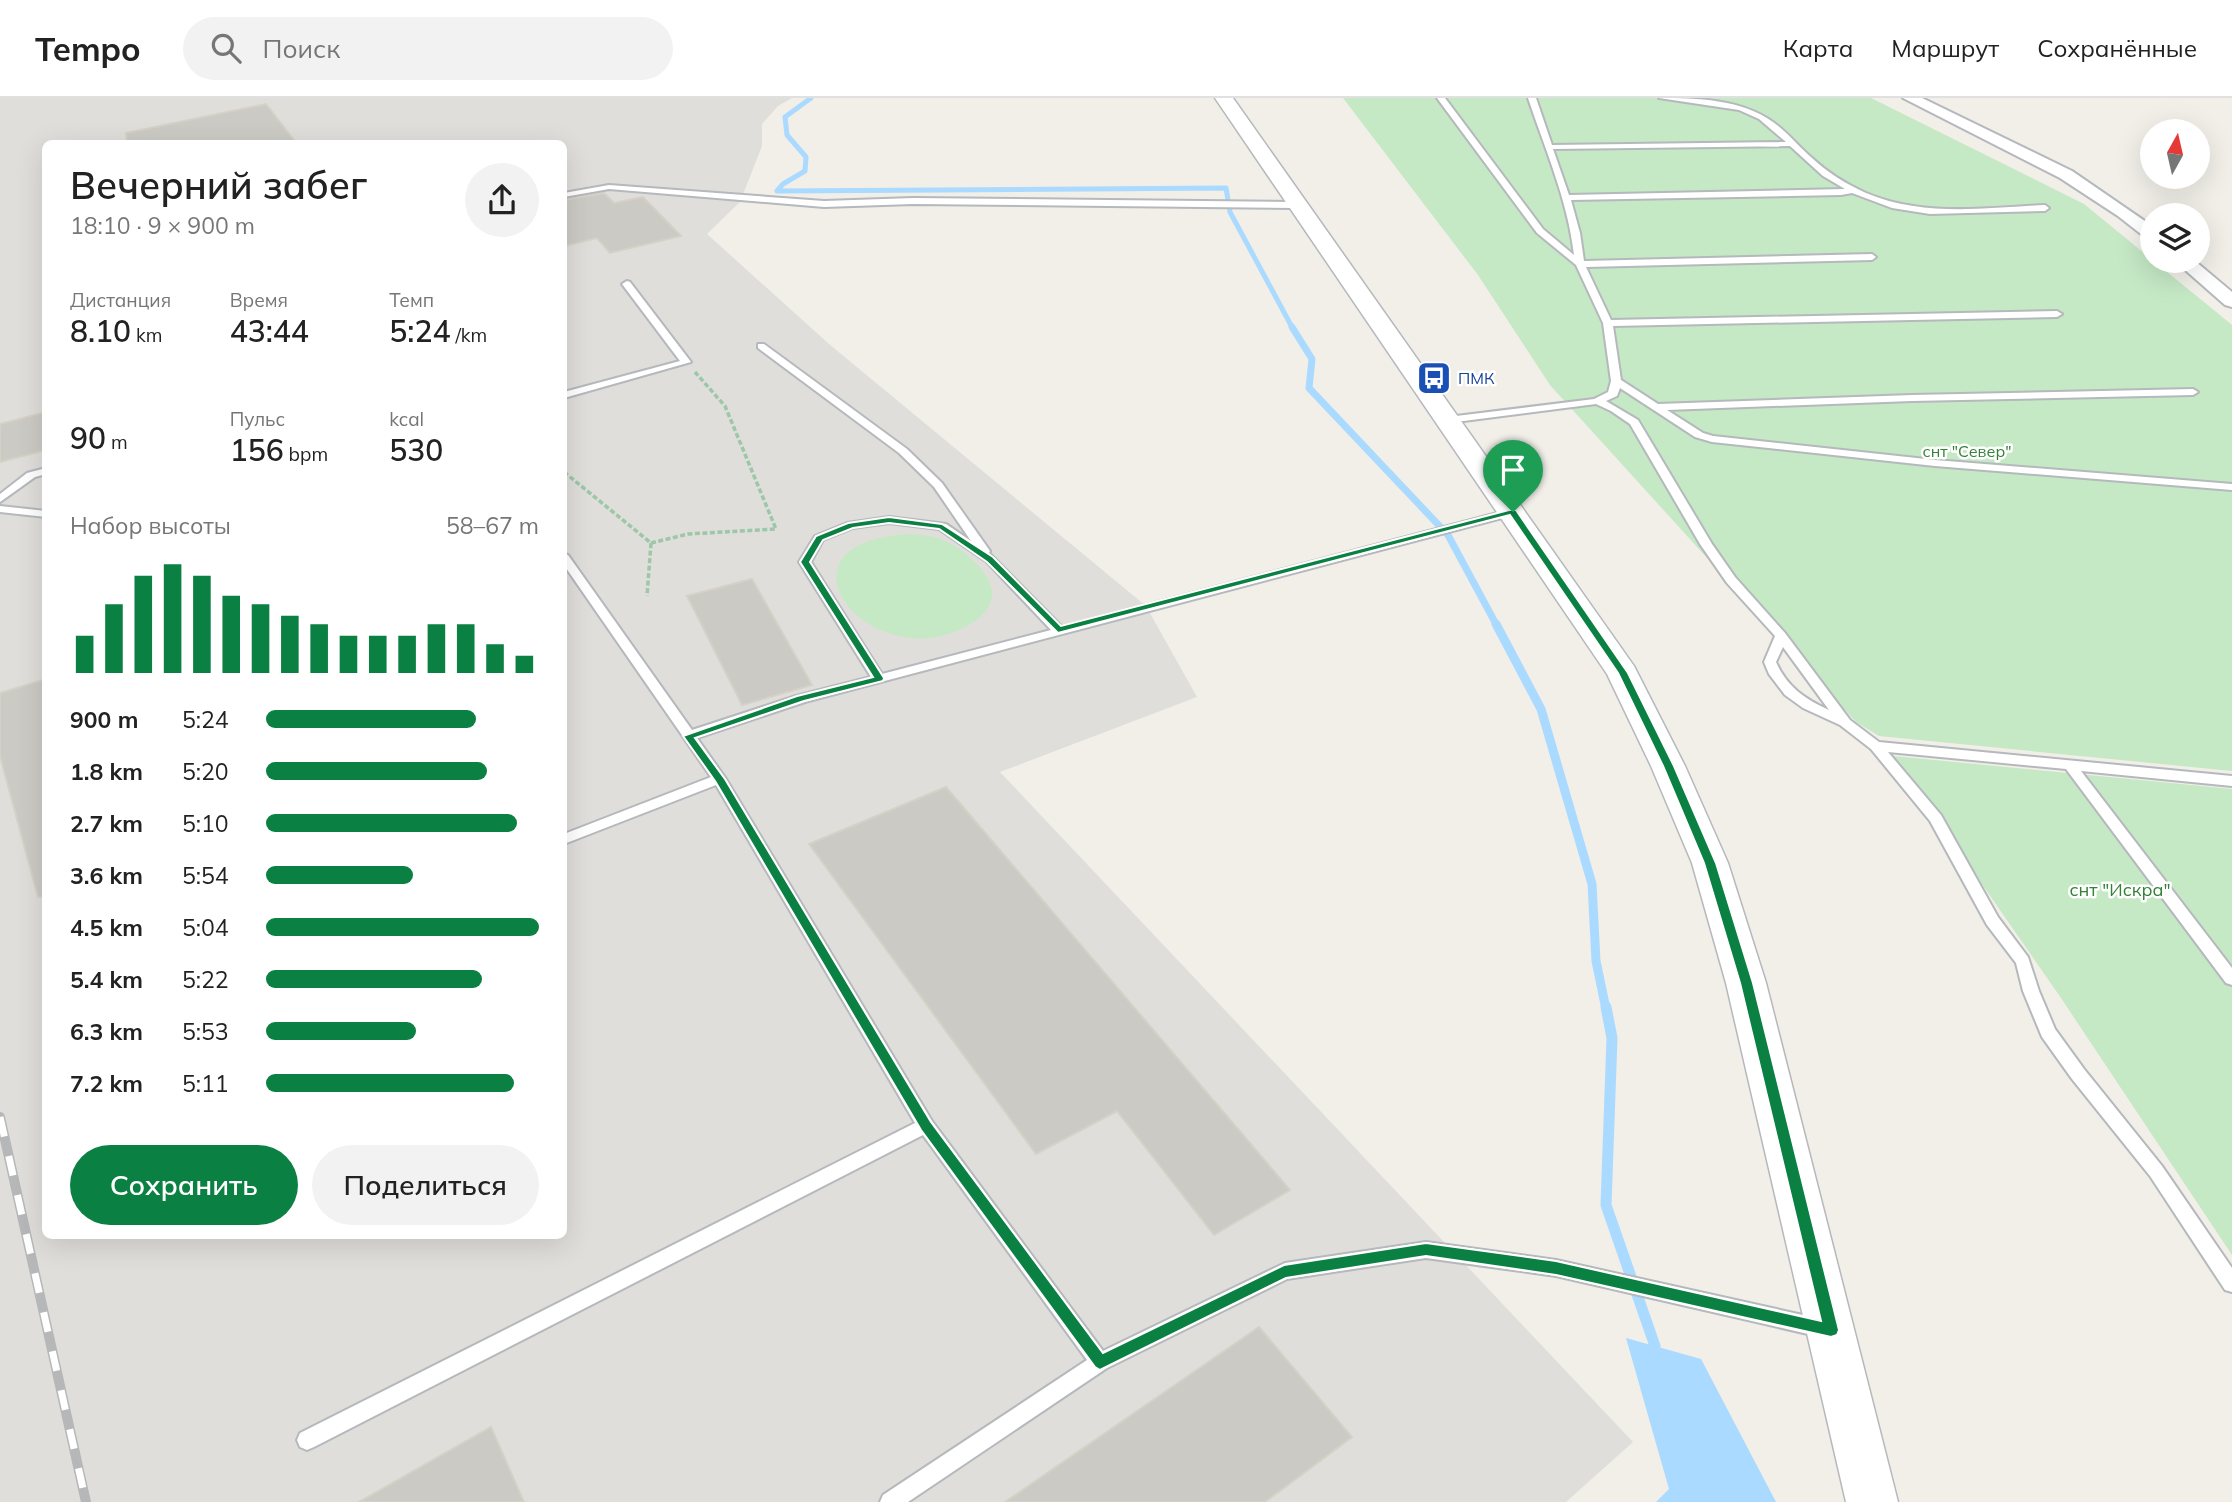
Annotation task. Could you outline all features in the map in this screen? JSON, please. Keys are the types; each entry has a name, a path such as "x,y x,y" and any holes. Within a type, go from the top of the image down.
{"street":[{"path":"1224,98 1623,673 1668,766 1710,863 1746,983 1872,1502"},
{"path":"1910,98 2072,176 2101,193 2140,224"},
{"path":"2198,273 2232,301"}],"lane":[{"path":"1441,98 1540,231 1580,264 1872,257"},
{"path":"1448,420 1598,401 1613,394 1616,381 1608,323 1580,264 1576,233 1566,198 1532,98"},
{"path":"1663,98 1715,103 1753,113 1819,169 1853,190 1880,201 1913,209 2045,208"},
{"path":"1549,146 1792,144"},
{"path":"567,194 609,187 824,204 913,201 1297,205"},
{"path":"1566,198 1841,193 1853,190"},
{"path":"567,395 686,362 627,284"},
{"path":"1608,323 2057,313"},
{"path":"761,346 903,451 939,485 990,559 1058,630"},
{"path":"1616,381 1699,435 1734,442 1948,464 2232,487"},
{"path":"1657,407 1885,398 2193,392"},
{"path":"1598,401 1634,422 1706,544 1731,580 1781,636 1845,723"},
{"path":"0,499 31,475 42,472"},
{"path":"0,509 42,514"},
{"path":"689,736 801,699 1513,512"},
{"path":"879,678 805,562 819,538 851,525 889,520 942,527 990,559"},
{"path":"567,561 719,779 926,1126 1100,1362"},
{"path":"1781,636 1770,662 1777,682 1798,699 1845,723 1876,746 1936,818 1992,921 2023,961 2031,992 2048,1032 2156,1171 2232,1284"},
{"path":"1876,746 2232,781"},
{"path":"2069,764 2232,979"},
{"path":"567,838 719,779"},
{"path":"307,1440 926,1126"},
{"path":"890,1502 1100,1362 1284,1272 1426,1250 1556,1268 1831,1330"}],"path":[{"path":"651,543 688,534 776,529 725,406 686,362"},
{"path":"567,474 651,543"},
{"path":"647,596 651,543"}],"shaded area":[{"path":"0,98 792,98 778,106 762,124 762,146 740,202 707,234 829,344 1146,606 1197,697 1000,772 1633,1442 1566,1502 0,1502"}],"green space":[{"name":"снт \"Север\"","path":"1343,98 1871,98 2084,204 2140,250 2140,273 2168,273 2232,325 2232,771 1879,736 1856,722 1550,385 1478,275"},
{"path":"913,534 941,539 952,544 968,556 987,578 992,594 987,609 967,626 930,638 896,635 866,622 846,602 837,580 843,558 867,542"},
{"name":"снт \"Искра\"","path":"1893,756 2232,789 2232,1255 2061,998"}],"water":[{"path":"1626,1338 1701,1359 1776,1502 1656,1502 1669,1489"}],"building":[{"path":"266,104 294,140 127,140 126,133"},
{"path":"604,193 614,203 643,197 681,236 610,253 597,238 567,245 567,199"},
{"path":"42,413 42,451 0,462 0,424"},
{"path":"752,579 812,685 742,705 687,596"},
{"path":"42,680 42,896 38,897 0,756 0,693"},
{"path":"946,787 1290,1190 1214,1235 1117,1111 1036,1154 809,844"},
{"path":"1259,1327 1352,1437 1265,1502 1005,1502"},
{"path":"491,1427 524,1502 359,1502"}],"waterway":[{"path":"811,98 785,117 787,135 806,157 805,171 783,184 777,191 1226,188 1230,212 1293,329"},
{"path":"1292,327 1312,359 1309,388 1448,535 1497,626"},
{"path":"1496,624 1541,709 1592,884 1596,961 1606,1009"},
{"path":"1606,1007 1612,1038 1606,1205 1655,1346"}],"railway":[{"path":"0,1117 86,1502"}],"place":[{"name":"ПМК","path":"1434,378"}],"route":[{"path":"1513,512 1623,673 1668,766 1710,863 1746,983 1831,1330 1556,1268 1426,1250 1284,1272 1100,1362 926,1126 719,779 689,736 801,699 879,678 805,562 819,538 851,525 889,520 942,527 990,559 1058,630 1513,512"}]}
